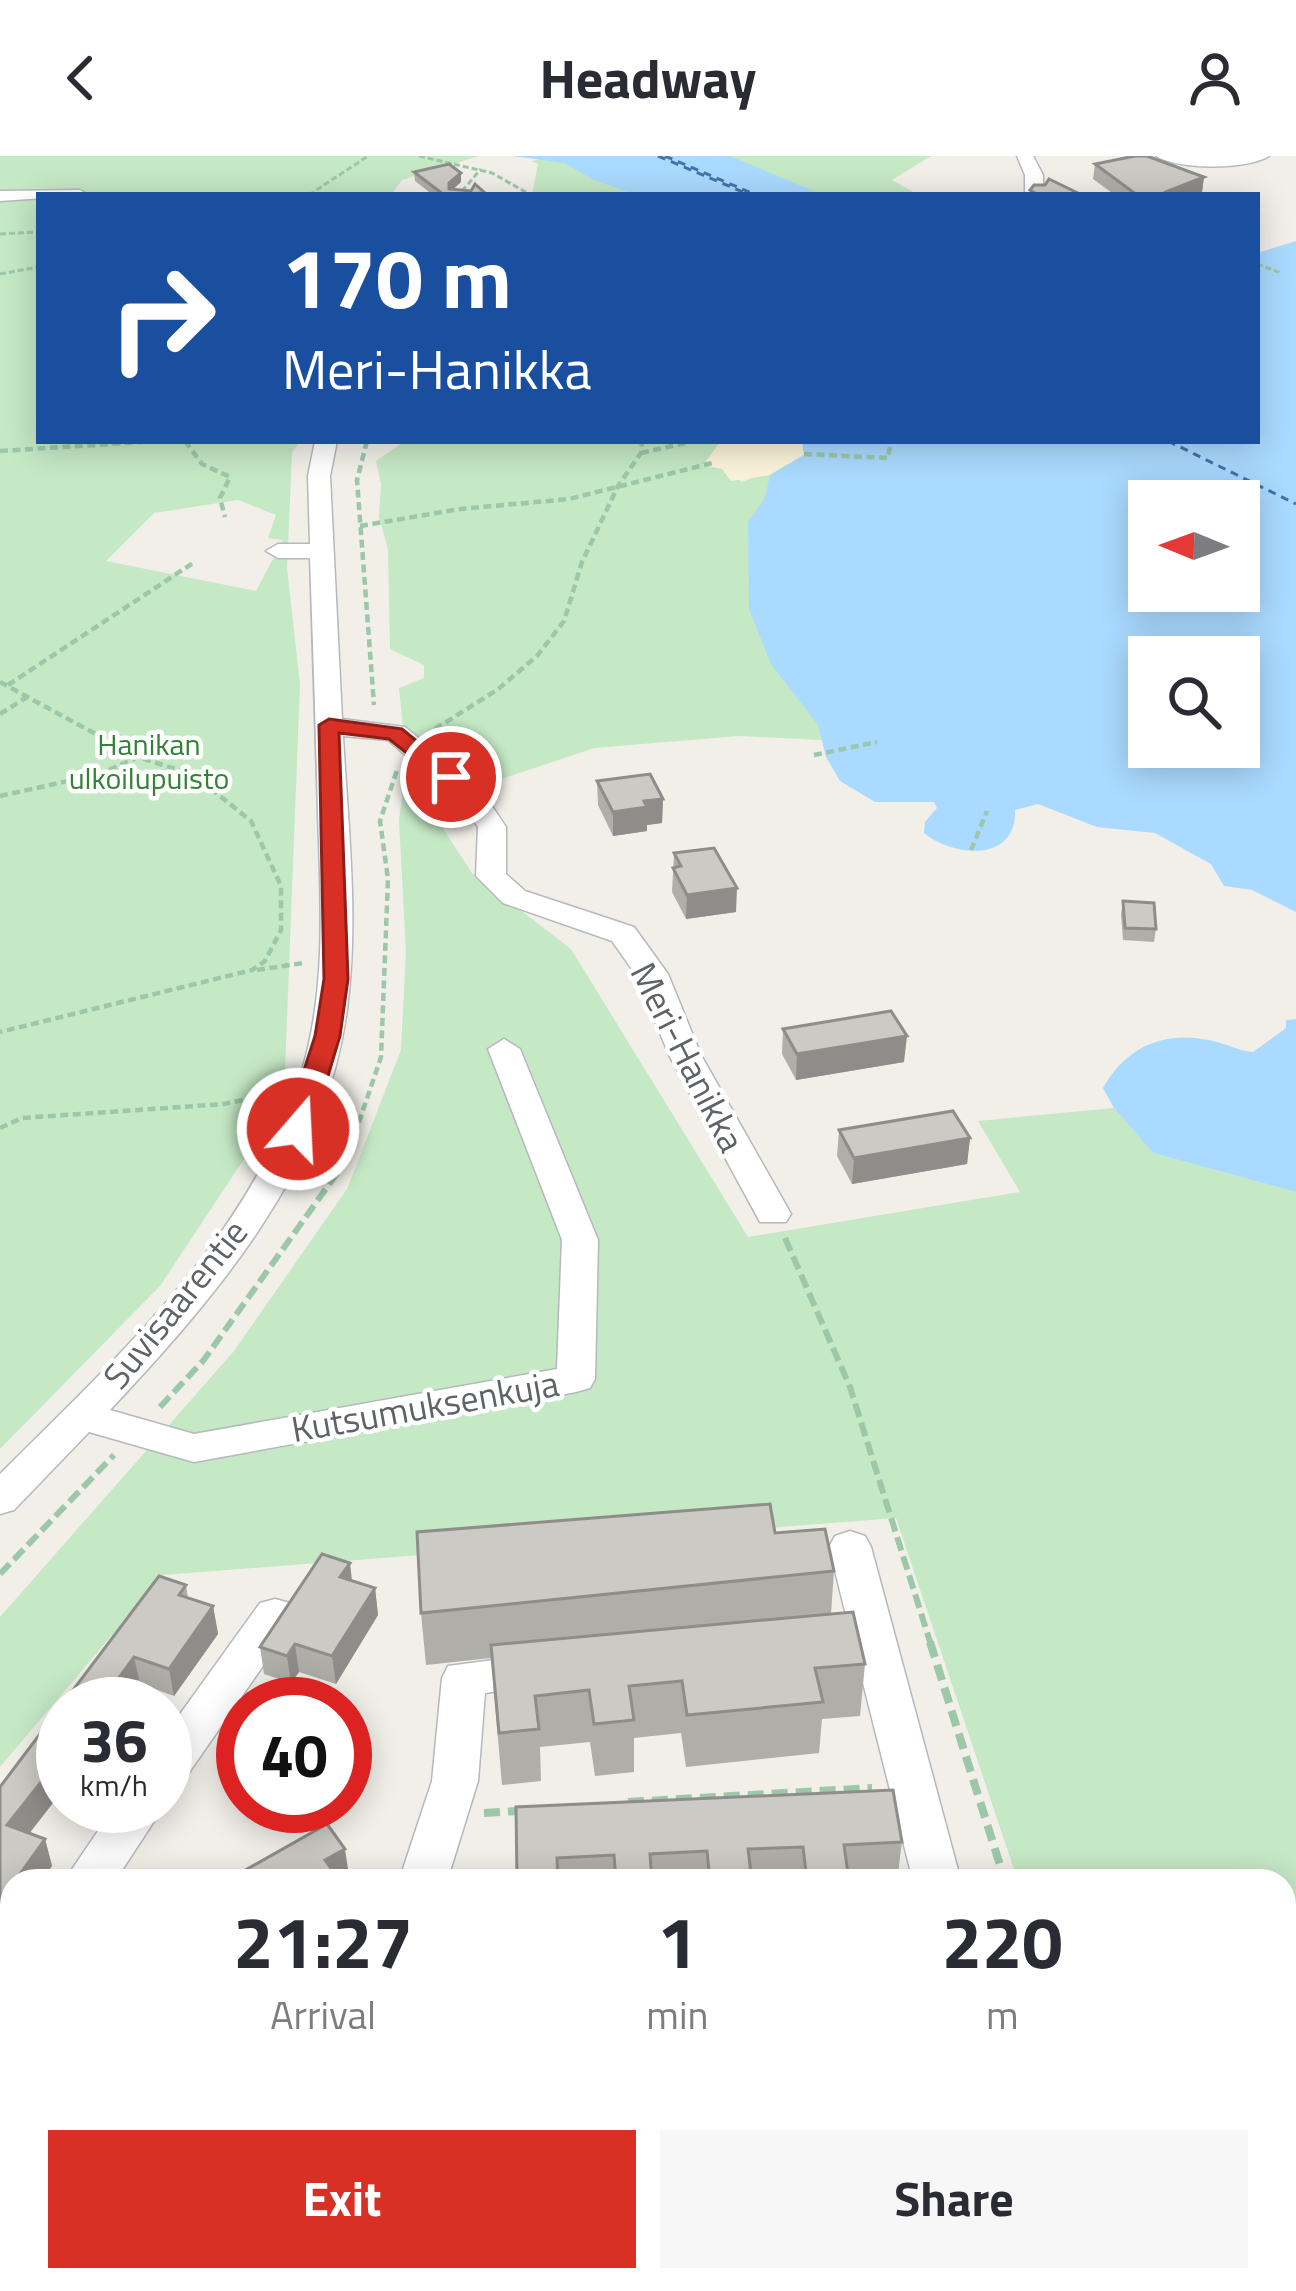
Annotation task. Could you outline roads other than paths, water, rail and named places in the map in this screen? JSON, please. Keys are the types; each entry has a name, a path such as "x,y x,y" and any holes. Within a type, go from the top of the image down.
{"street":[{"path":"1025,156 1034,175 1034,192"},
{"path":"1164,156 1214,160 1262,156"},
{"path":"0,196 36,196"},
{"name":"Suvisaarentie","path":"0,1499 193,1292 281,1166 313,1091 327,1036 336,958 319,476 325,444"},
{"path":"278,551 322,551"},
{"name":"Meri-Hanikka","path":"329,725 402,738 472,797 492,827 491,876 514,897 623,934 652,974 685,1055 773,1214"},
{"name":"Kutsumuksenkuja","path":"80,1416 194,1448 576,1379 580,1240 504,1049"},
{"path":"850,1547 935,1869"},
{"path":"192,1733 274,1615"},
{"path":"782,1649 873,1641"},
{"path":"428,1869 451,1816 460,1771 464,1678 578,1668"},
{"path":"96,1869 122,1833"}],"water":[{"path":"512,156 730,156 816,192 628,192 564,163"},
{"path":"1296,241 1296,912 1252,890 1224,886 1211,864 1155,833 1097,827 1038,804 1015,810 1013,827 995,847 967,850 924,833 925,822 937,808 934,802 875,802 840,781 826,757 818,725 771,664 749,609 748,522 765,498 770,475 804,455 802,444 1260,444 1260,252"},
{"path":"1296,1019 1296,1192 1153,1153 1103,1088 1124,1060 1151,1044 1199,1038 1253,1052 1286,1028 1286,1020"}],"park label":[{"name":"Hanikan ulkoilupuisto","path":"149,762"}]}
